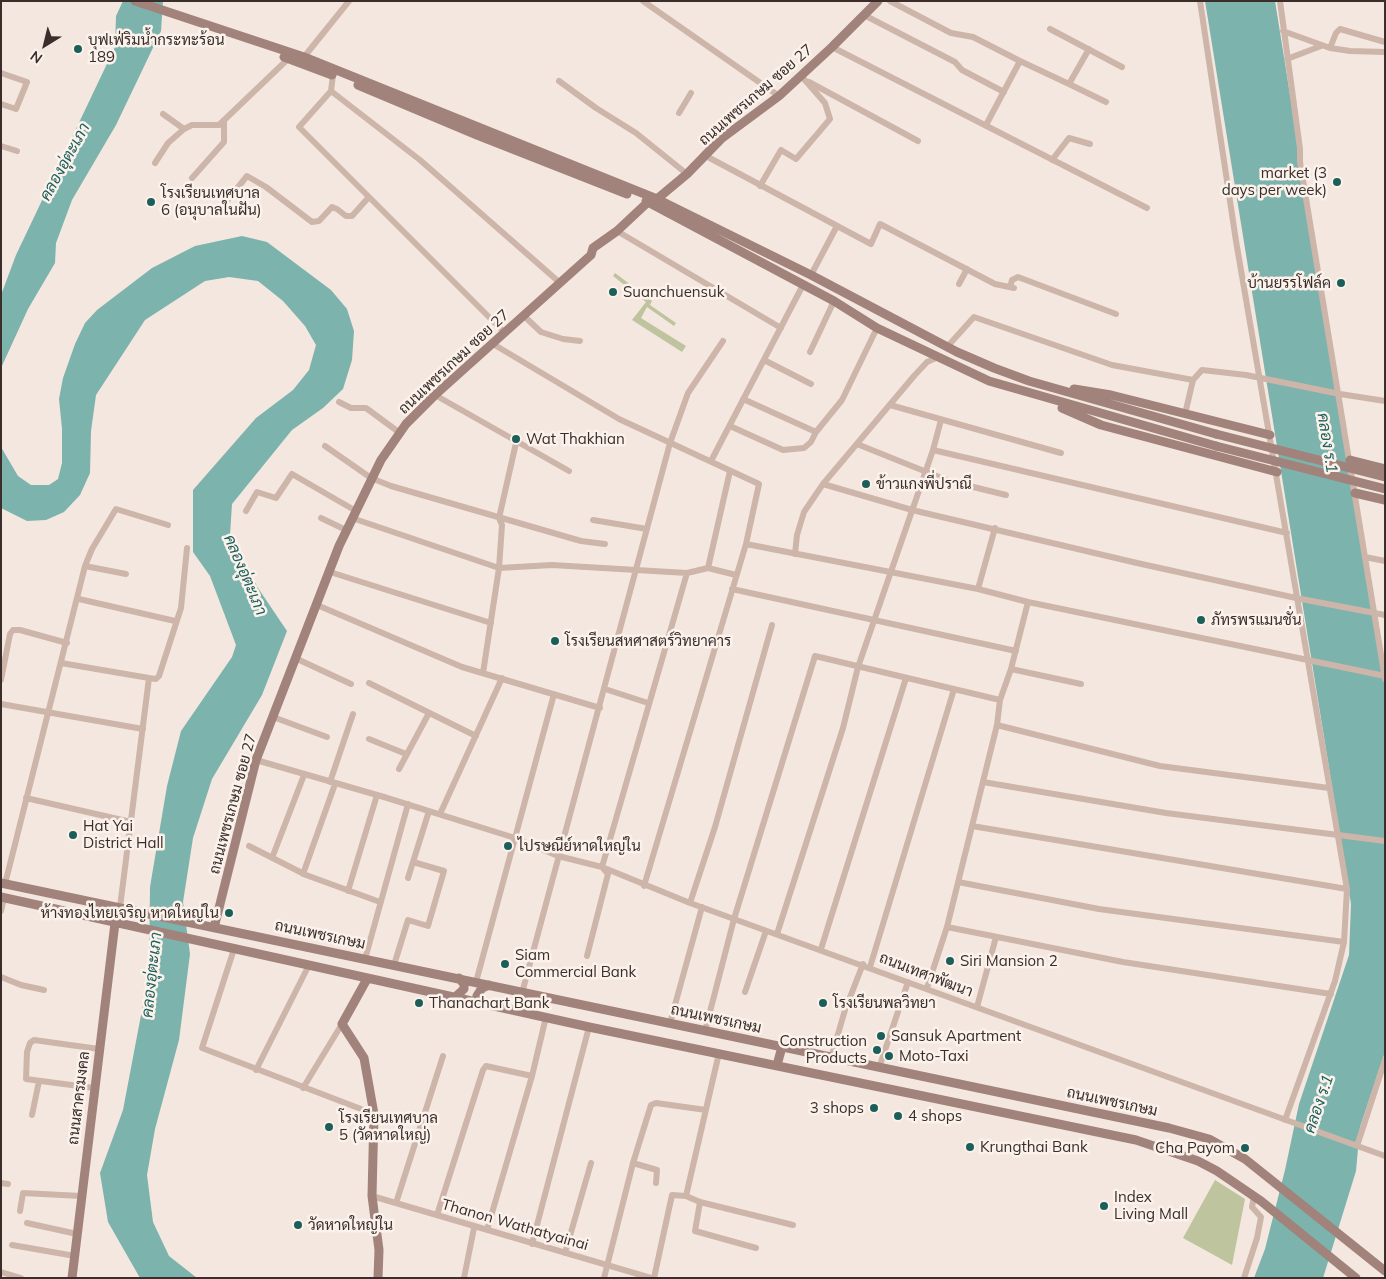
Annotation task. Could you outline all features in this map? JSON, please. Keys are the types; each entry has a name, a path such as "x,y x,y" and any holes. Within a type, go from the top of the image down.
{"main road":[{"path":"135,1 172,14 195,25 333,75 364,84"},
{"name":"ถนนเพชรเกษม ซอย 27","path":"211,927 256,760 295,658 346,530 381,460 400,433 435,395 591,255 593,248 687,174 721,139 779,96 801,77 878,1"},
{"path":"195,25 304,57 364,84 652,201 811,275 947,347 1029,381 1216,434 1385,477"},
{"path":"652,201 834,301 877,328 989,381 1101,424 1277,472"},
{"path":"1029,381 1111,395 1270,435"},
{"path":"1024,393 1385,490"},
{"path":"1350,460 1385,469"},
{"path":"1354,492 1385,500"},
{"name":"ถนนเพชรเกษม","path":"3,883 1134,1120 1209,1139 1245,1159 1268,1175 1385,1271"},
{"path":"3,898 589,1027 1136,1140 1198,1161 1217,1171 1258,1199 1356,1278"},
{"name":"ถนนสาครมงคล","path":"72,1278 115,923"},
{"path":"454,998 464,988 464,984 459,978"},
{"path":"367,979 342,1024 364,1058 374,1114 372,1196 379,1250 378,1278"},
{"path":"484,1004 477,996 482,988 489,985"},
{"path":"777,1066 782,1047"},
{"path":"941,1100 946,1082"}],"street":[{"path":"304,57 349,1"},
{"path":"643,1 779,96"},
{"path":"890,1 951,32 973,37 1106,102"},
{"path":"1200,1 1236,241 1277,472 1296,598 1311,661 1336,837 1347,889 1344,942 1331,994 1285,1120"},
{"path":"746,544 978,589 1028,602 1383,676 1382,649 1374,613 1340,394 1300,162 1300,149 1280,1"},
{"path":"864,15 956,62 962,70 1004,92"},
{"path":"1050,29 1122,67"},
{"path":"1330,48 1336,33 1340,29 1385,42"},
{"path":"1283,31 1330,48 1350,51 1385,52"},
{"path":"1287,59 1321,46"},
{"path":"832,48 1147,208"},
{"path":"1069,84 1090,49"},
{"path":"155,162 168,143 184,129 192,125 219,125 289,58"},
{"path":"986,125 1020,61"},
{"path":"1,73 27,82 16,109 1,104"},
{"path":"333,75 331,91 299,127 505,333"},
{"path":"801,77 918,141"},
{"path":"760,186 781,150 796,160 830,120 825,103 801,77"},
{"path":"559,81 596,108 636,133 687,174"},
{"path":"331,91 420,160 559,282"},
{"path":"679,112 691,93"},
{"path":"163,114 184,129"},
{"path":"192,178 224,142 224,120"},
{"path":"1052,160 1069,138 1090,144"},
{"path":"1,146 18,151"},
{"path":"706,156 871,244 880,224 994,284 1012,288 1012,280 1018,278 1116,314"},
{"path":"226,202 247,176 266,187 312,222 319,221 332,207 337,208 346,216 352,216 368,198"},
{"path":"811,275 837,226"},
{"path":"617,231 781,328"},
{"path":"958,284 967,269"},
{"path":"711,462 803,285"},
{"path":"810,352 834,301"},
{"path":"524,316 541,332 580,341"},
{"path":"947,347 974,317 1112,365 1193,380"},
{"path":"730,426 782,450 804,448 842,400 877,328"},
{"path":"522,993 670,443 688,393 723,341"},
{"path":"493,344 618,419 759,484 746,544 644,886"},
{"path":"795,554 797,535 804,512 823,484 927,362 938,357"},
{"path":"764,360 811,384"},
{"path":"1185,414 1193,380 1202,370 1260,378 1385,401"},
{"path":"435,395 516,443 569,471"},
{"path":"743,400 816,432"},
{"path":"339,402 352,408 366,408 400,433"},
{"path":"890,405 1061,453"},
{"path":"777,934 843,728 858,667 933,450 941,420"},
{"path":"484,673 499,568 502,525 499,518 516,443"},
{"path":"857,444 950,481 1006,495"},
{"path":"326,446 371,478 398,489 581,541 605,544"},
{"path":"933,450 1287,533"},
{"path":"708,568 730,471"},
{"path":"246,511 257,492 276,498 288,477 293,474 354,514 499,568 552,565 687,573 708,568 736,575"},
{"path":"823,484 912,510 995,528 1137,563 1296,598 1385,615"},
{"path":"3,883 79,599 85,566 92,549 116,509 168,525"},
{"path":"322,518 346,530"},
{"path":"593,520 647,529"},
{"path":"978,589 995,528"},
{"path":"61,663 156,679 161,672 184,593 187,548"},
{"path":"1365,557 1385,561"},
{"path":"85,566 126,574"},
{"path":"330,572 491,623"},
{"path":"587,956 608,874 602,867 687,573"},
{"path":"732,589 1016,650"},
{"path":"79,599 175,620"},
{"path":"927,988 947,927 997,725 1000,700 1011,670 1028,602"},
{"path":"317,605 462,667 600,708"},
{"path":"690,903 715,828 772,625"},
{"path":"1,680 10,634 13,630 20,630 67,643"},
{"path":"705,1030 734,919 815,656 1000,700"},
{"path":"295,658 350,684"},
{"path":"1011,670 1081,684"},
{"path":"120,907 150,678"},
{"path":"440,814 502,678"},
{"path":"821,949 906,678"},
{"path":"368,683 476,736"},
{"path":"870,967 954,689"},
{"path":"605,690 648,703"},
{"path":"476,982 554,694"},
{"path":"1,704 143,729"},
{"path":"399,769 429,713"},
{"path":"303,874 354,714"},
{"path":"273,717 328,737"},
{"path":"997,725 1160,766 1329,788"},
{"path":"369,740 406,754"},
{"name":"ถนนเทศาพัฒนา","path":"256,760 408,804 515,838 558,856 602,867 644,886 690,903 863,964 1385,1156"},
{"path":"272,858 304,775"},
{"path":"983,782 1166,813 1336,837 1385,841"},
{"path":"348,891 377,795"},
{"path":"26,798 131,822"},
{"path":"365,959 408,804"},
{"path":"408,878 429,811"},
{"path":"972,826 1347,889"},
{"path":"249,846 303,874 380,902"},
{"path":"394,965 408,920 428,926 444,871 413,862"},
{"path":"958,882 1099,909 1344,942"},
{"path":"1,911 3,898"},
{"path":"670,1023 702,907"},
{"path":"947,927 1123,962 1331,994"},
{"path":"745,992 766,931"},
{"path":"977,1007 996,938"},
{"path":"234,949 202,1048 374,1114"},
{"path":"831,1058 845,1010 863,964"},
{"path":"256,1070 309,965"},
{"path":"1,976 21,985 44,990"},
{"path":"879,1068 908,982"},
{"path":"487,1230 532,1076 546,1017"},
{"path":"303,1088 342,1024"},
{"path":"532,1244 589,1027"},
{"path":"94,1088 26,1079 27,1052 30,1043 34,1040 99,1049"},
{"path":"686,1196 719,1054"},
{"path":"396,1203 443,1056"},
{"path":"1357,1146 1385,1060"},
{"path":"436,1215 483,1070 486,1066 532,1076"},
{"path":"32,1115 39,1081"},
{"path":"604,1278 649,1108 653,1103 706,1110"},
{"path":"564,1253 590,1163"},
{"path":"633,1163 656,1170 656,1183"},
{"path":"20,1211 23,1193 81,1196"},
{"path":"654,1278 672,1195 686,1196 700,1202 792,1224"},
{"name":"Thanon Wathatyainai","path":"372,1196 474,1228 487,1230 650,1278"},
{"path":"1244,1278 1258,1238 1260,1217 1252,1207 1258,1199"},
{"path":"700,1202 695,1231 756,1248"},
{"path":"27,1223 77,1234"},
{"path":"464,1278 474,1228"},
{"path":"12,1245 75,1256"},
{"path":"1,1272 21,1278"}],"green space":[{"path":"615,273 652,301 650,305 676,323 674,326 647,307 641,318 686,346 682,352 632,320 646,302 613,276"},
{"path":"1215,1180 1245,1199 1232,1265 1183,1238"}],"water":[{"name":"คลองอุ่ตะเภา","path":"123,1 163,1 161,31 116,125 72,200 56,243 55,263 28,309 1,368 1,295 16,255 115,47 116,16"},
{"name":"คลอง ร.1","path":"1205,1 1275,1 1385,688 1385,1052 1360,1127 1356,1171 1323,1278 1254,1278 1265,1249 1299,1104 1349,955 1351,904"},
{"name":"คลองอุ่ตะเภา","path":"242,236 267,242 331,290 347,309 354,331 352,360 343,389 323,408 292,430 232,504 230,535 258,588 287,631 262,695 212,779 193,838 183,902 190,954 179,1040 155,1129 147,1175 153,1222 169,1256 197,1278 140,1278 108,1222 100,1173 123,1110 149,973 150,887 167,786 181,731 232,657 236,645 210,576 193,552 193,490 256,418 293,390 309,370 316,345 305,326 283,301 258,281 229,277 205,281 145,320 96,395 91,431 90,473 80,495 64,512 46,520 27,521 1,508 1,447 18,476 31,485 49,485 58,479 62,463 62,429 59,399 63,378 85,323 97,310 152,268 195,246"}],"place":[{"name":"บุฟเฟ่ริมน้ำกระทะร้อน 189","path":"78,49"},
{"name":"market (3 days per week)","path":"1337,182"},
{"name":"โรงเรียนเทศบาล 6 (อนุบาลในฝัน)","path":"151,202"},
{"name":"บ้านยรรโฟล์ค","path":"1341,283"},
{"name":"Suanchuensuk","path":"613,292"},
{"name":"Wat Thakhian","path":"516,439"},
{"name":"ข้าวแกงพี่ปราณี","path":"866,484"},
{"name":"ภัทรพรแมนชั่น","path":"1201,620"},
{"name":"โรงเรียนสหศาสตร์วิทยาคาร","path":"555,641"},
{"name":"Hat Yai District Hall","path":"73,835"},
{"name":"ไปรษณีย์หาดใหญ่ใน","path":"508,846"},
{"name":"ห้างทองไทยเจริญ หาดใหญ่ใน","path":"229,913"},
{"name":"Siri Mansion 2","path":"950,961"},
{"name":"Siam Commercial Bank","path":"505,964"},
{"name":"Thanachart Bank","path":"419,1003"},
{"name":"โรงเรียนพลวิทยา","path":"823,1003"},
{"name":"Sansuk Apartment","path":"881,1036"},
{"name":"Construction Products","path":"877,1050"},
{"name":"Moto-Taxi","path":"889,1056"},
{"name":"3 shops","path":"874,1108"},
{"name":"4 shops","path":"898,1116"},
{"name":"โรงเรียนเทศบาล 5 (วัดหาดใหญ่)","path":"329,1127"},
{"name":"Krungthai Bank","path":"970,1147"},
{"name":"Cha Payom","path":"1245,1148"},
{"name":"Index Living Mall","path":"1104,1206"},
{"name":"วัดหาดใหญ่ใน","path":"298,1225"}]}
